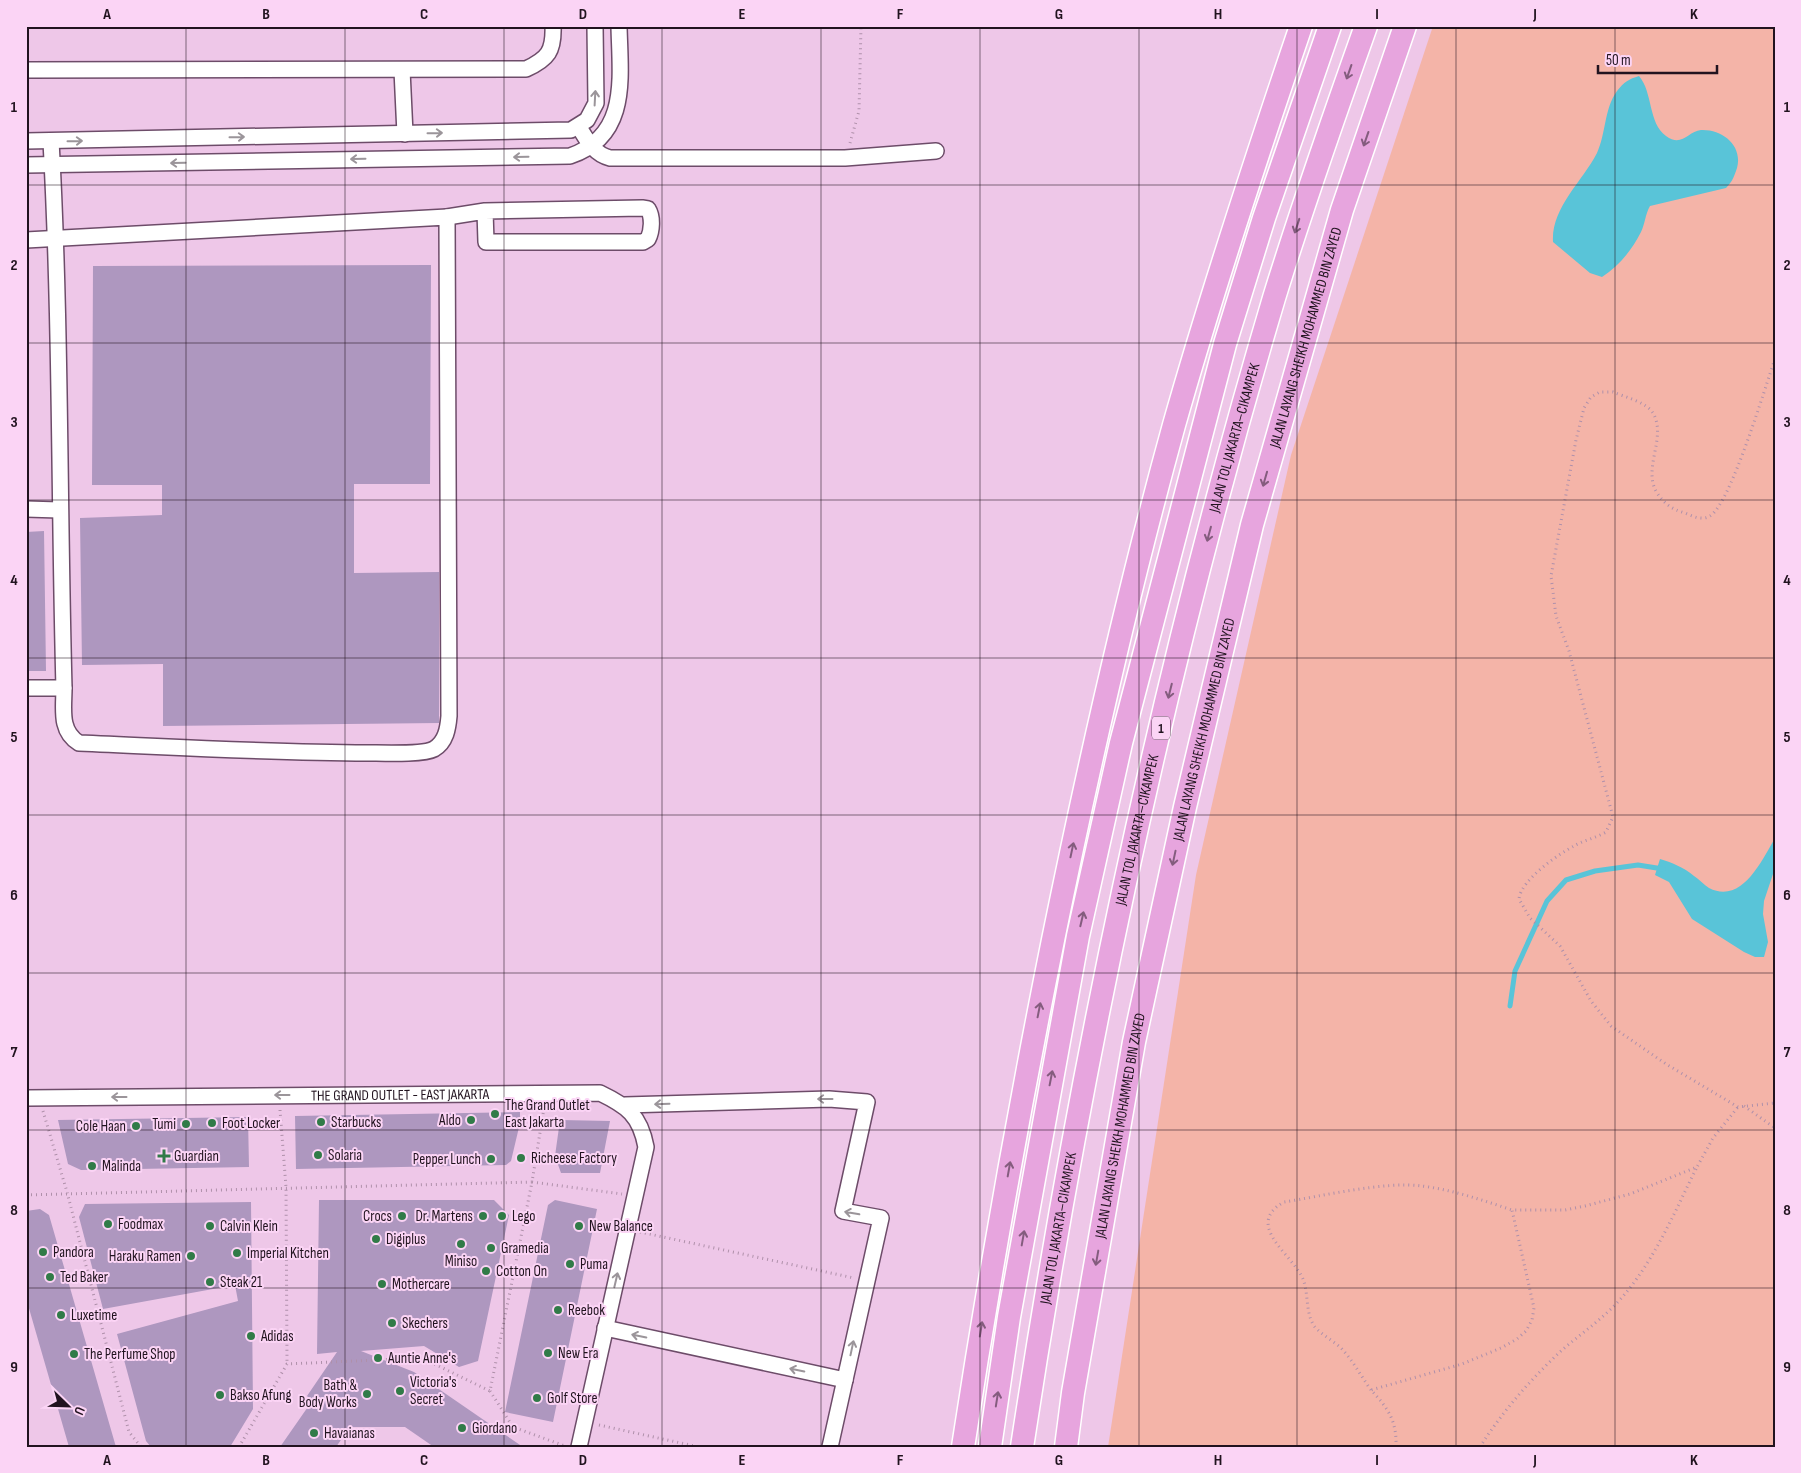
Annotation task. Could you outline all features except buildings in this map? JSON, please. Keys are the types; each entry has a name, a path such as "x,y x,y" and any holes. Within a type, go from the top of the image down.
{"highway":[{"path":"963,1447 983,1316 1026,1076 1104,703 1174,426 1254,164 1301,26"},
{"path":"990,1447 1009,1317 1073,964 1121,743 1225,344 1264,218 1330,26"},
{"name":"JALAN TOL JAKARTA–CIKAMPEK","path":"1022,1447 1044,1302 1093,1036 1126,873 1196,582 1274,299 1314,174 1366,26"},
{"name":"JALAN LAYANG SHEIKH MOHAMMED BIN ZAYED","path":"1066,1447 1075,1383 1134,1042 1186,807 1248,545 1342,210 1404,26"}],"street":[{"path":"26,70 526,69 550,52 554,43 553,26"},
{"path":"26,141 51,142 571,130 588,120 596,103 595,26"},
{"path":"26,165 570,156 592,147 612,120 620,95 619,26"},
{"path":"402,70 405,134"},
{"path":"579,126 592,147 610,158 845,158 936,151"},
{"path":"51,142 57,239 59,510 64,725 71,738 79,743 288,753 401,753 434,750 441,743 447,734 449,716 447,217"},
{"path":"26,240 447,217 485,211 642,208 648,209 651,214 651,234 643,242 486,242 485,211"},
{"path":"26,509 59,510"},
{"path":"26,688 64,688"},
{"name":"THE GRAND OUTLET - EAST JAKARTA","path":"32,1098 600,1093 624,1105 643,1129 646,1147 579,1447"},
{"path":"624,1105 829,1099 866,1102 843,1211 881,1218 830,1447"},
{"path":"605,1328 845,1380"}],"path":[{"path":"845,158 859,111 861,26"},
{"path":"1775,359 1741,458 1728,489 1715,511 1707,517 1698,518 1676,511 1662,500 1654,489 1653,472 1658,437 1656,418 1652,410 1621,395 1607,391 1591,397 1584,408 1576,440 1551,576 1552,597 1556,616 1570,651 1613,817 1611,826 1606,832 1574,845 1542,869 1526,884 1519,899 1530,918 1553,939 1574,968 1591,1001 1611,1026 1666,1064 1738,1107 1775,1103"},
{"path":"490,1391 532,1182 547,1093"},
{"path":"239,1447 287,1364 286,1188 278,1095"},
{"path":"32,1098 67,1192 129,1432 141,1447"},
{"path":"1744,1106 1775,1128"},
{"path":"1480,1447 1526,1388 1560,1353 1613,1307 1630,1287 1667,1227 1713,1138 1738,1107"},
{"path":"1396,1447 1395,1429 1391,1414 1340,1347 1315,1327 1301,1274 1269,1234 1268,1223 1273,1210 1284,1202 1399,1185 1445,1190 1512,1210 1565,1210 1630,1194 1697,1167"},
{"path":"26,1195 67,1192 532,1182 635,1196"},
{"path":"1371,1390 1462,1364 1501,1348 1517,1339 1526,1331 1532,1320 1534,1308 1512,1210"},
{"path":"628,1229 867,1280"},
{"path":"287,1364 422,1358 490,1391 513,1427 568,1447"},
{"path":"584,1422 699,1447"}],"shaded area":[{"path":"1433,26 1775,26 1775,1447 1108,1447 1196,875 1291,455"}],"water":[{"path":"1639,76 1647,90 1656,123 1666,136 1681,140 1696,131 1709,130 1717,132 1730,140 1734,146 1738,160 1737,168 1733,179 1726,188 1650,206 1634,245 1619,263 1602,277 1590,273 1553,242 1554,230 1562,207 1597,153 1613,98 1624,83"},
{"path":"1775,838 1775,868 1764,901 1763,914 1768,942 1764,957 1755,957 1744,952 1692,919 1669,882 1655,875 1660,859 1686,870 1709,888 1721,892 1731,890 1750,878"}],"waterway":[{"path":"1510,1006 1515,971 1547,901 1566,880 1595,871 1638,865 1663,869"}],"place":[{"name":"The Grand Outlet East Jakarta","path":"495,1114"},
{"name":"Aldo","path":"471,1120"},
{"name":"Starbucks","path":"321,1122"},
{"name":"Foot Locker","path":"212,1123"},
{"name":"Tumi","path":"186,1124"},
{"name":"Cole Haan","path":"136,1126"},
{"name":"Solaria","path":"318,1155"},
{"name":"Guardian","path":"164,1156"},
{"name":"Richeese Factory","path":"521,1158"},
{"name":"Pepper Lunch","path":"491,1159"},
{"name":"Malinda","path":"92,1166"},
{"name":"Crocs","path":"402,1216"},
{"name":"Dr. Martens","path":"483,1216"},
{"name":"Lego","path":"502,1216"},
{"name":"Foodmax","path":"108,1224"},
{"name":"Calvin Klein","path":"210,1226"},
{"name":"New Balance","path":"579,1226"},
{"name":"Digiplus","path":"376,1239"},
{"name":"Miniso","path":"461,1244"},
{"name":"Gramedia","path":"491,1248"},
{"name":"Pandora","path":"43,1252"},
{"name":"Imperial Kitchen","path":"237,1253"},
{"name":"Haraku Ramen","path":"191,1256"},
{"name":"Puma","path":"570,1264"},
{"name":"Cotton On","path":"486,1271"},
{"name":"Ted Baker","path":"50,1277"},
{"name":"Steak 21","path":"210,1282"},
{"name":"Mothercare","path":"382,1284"},
{"name":"Reebok","path":"558,1310"},
{"name":"Luxetime","path":"61,1315"},
{"name":"Skechers","path":"392,1323"},
{"name":"Adidas","path":"251,1336"},
{"name":"New Era","path":"548,1353"},
{"name":"The Perfume Shop","path":"74,1354"},
{"name":"Auntie Anne's","path":"378,1358"},
{"name":"Victoria's Secret","path":"400,1391"},
{"name":"Bath & Body Works","path":"367,1394"},
{"name":"Bakso Afung","path":"220,1395"},
{"name":"Golf Store","path":"537,1398"},
{"name":"Giordano","path":"462,1428"},
{"name":"Havaianas","path":"314,1433"}]}
